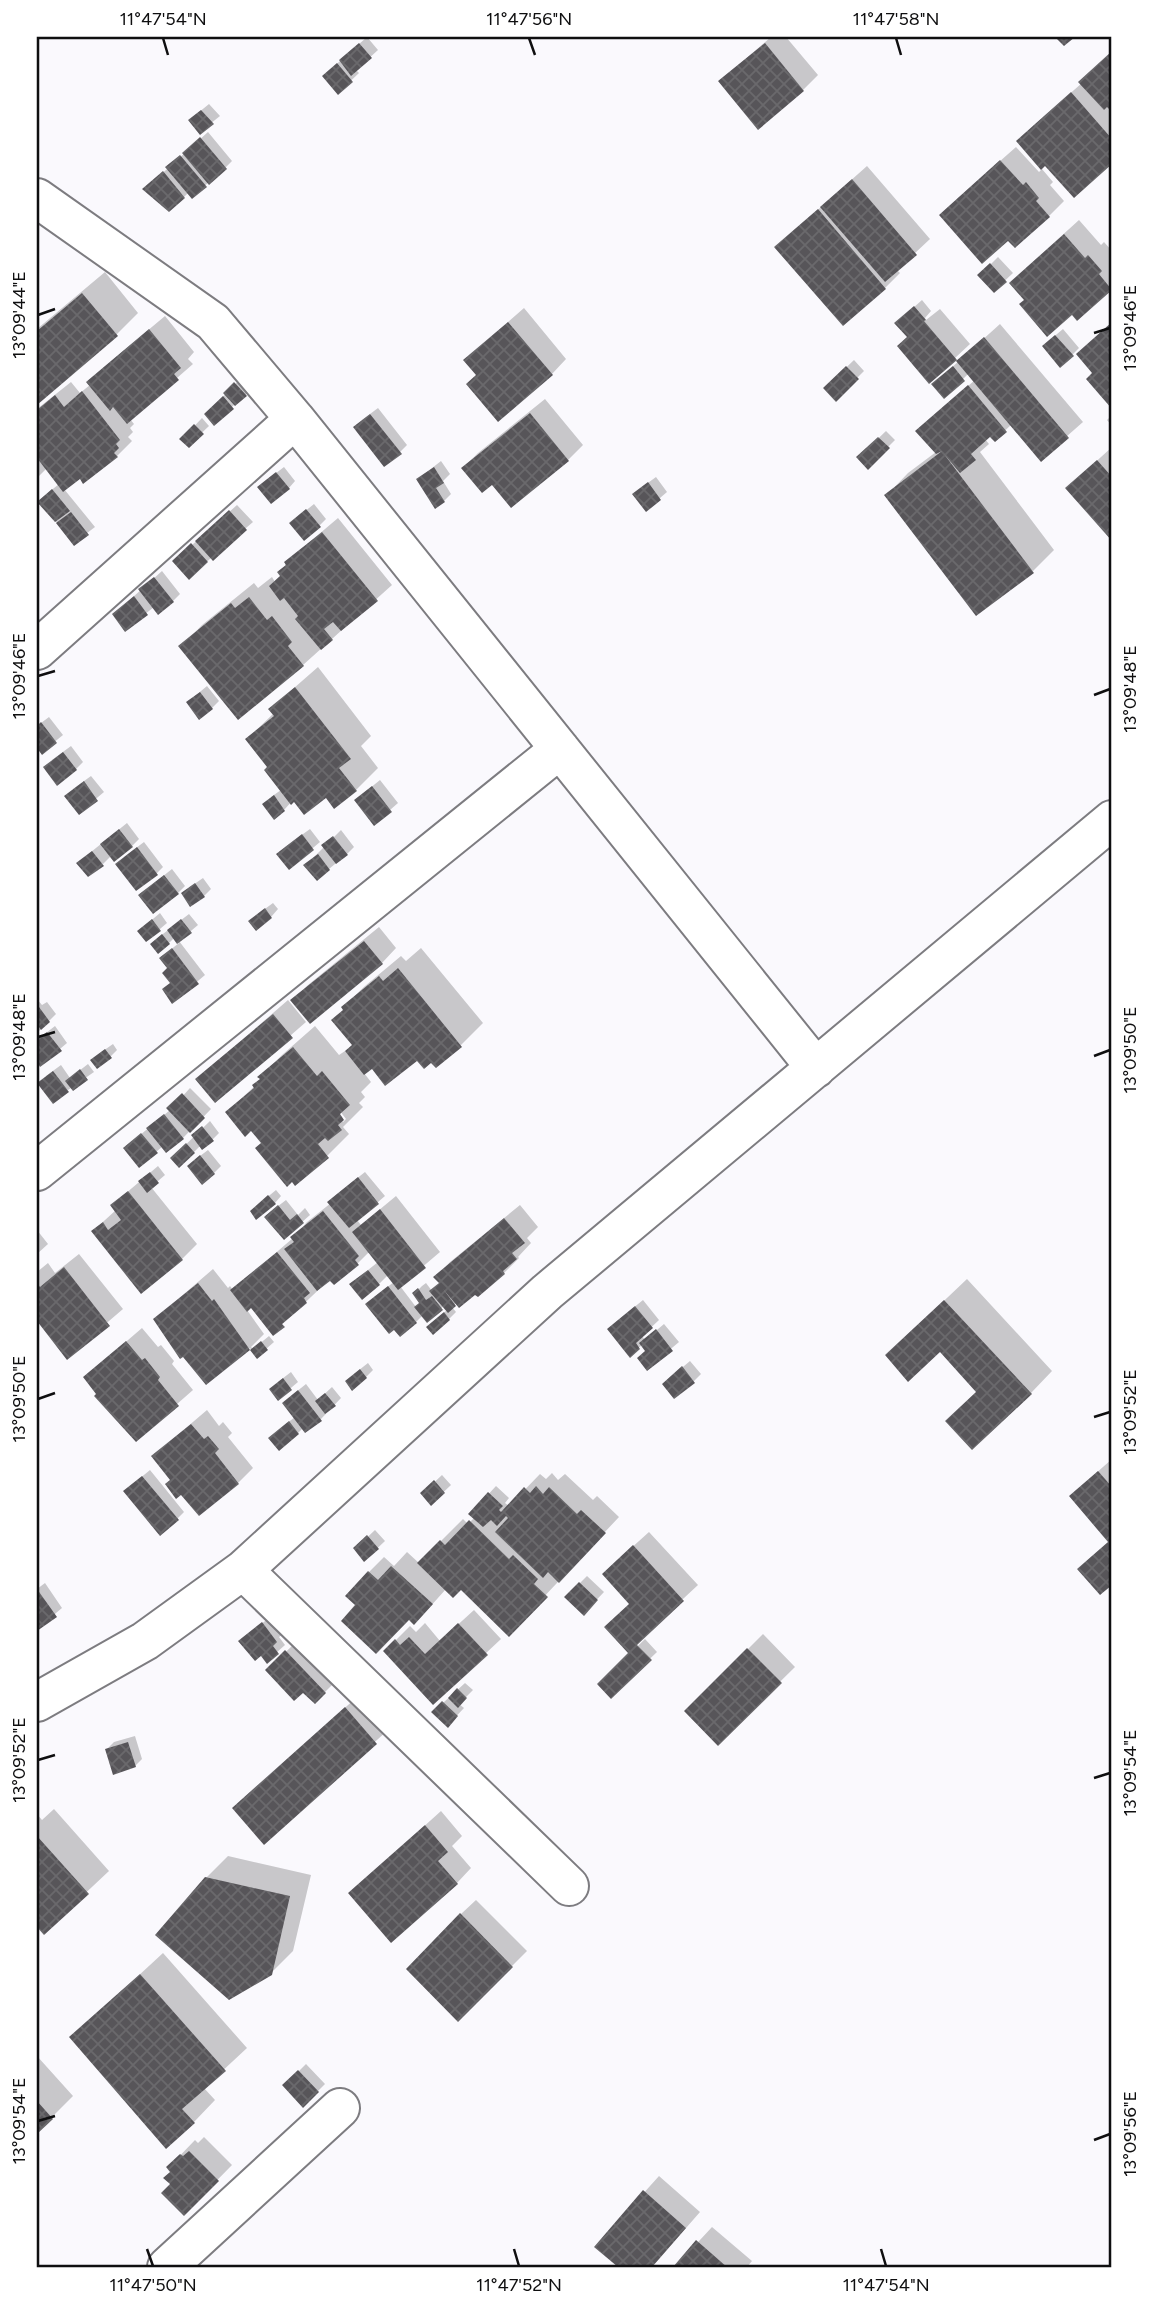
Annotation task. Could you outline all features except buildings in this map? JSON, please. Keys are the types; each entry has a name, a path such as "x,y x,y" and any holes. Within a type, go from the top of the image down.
{"street":[{"path":"37,198 213,322 295,419 816,1068"},
{"path":"37,650 295,419"},
{"path":"37,1171 560,749"},
{"path":"37,1702 145,1641 243,1570 547,1292 1112,820"},
{"path":"243,1570 569,1886"},
{"path":"167,2267 341,2108"}]}
